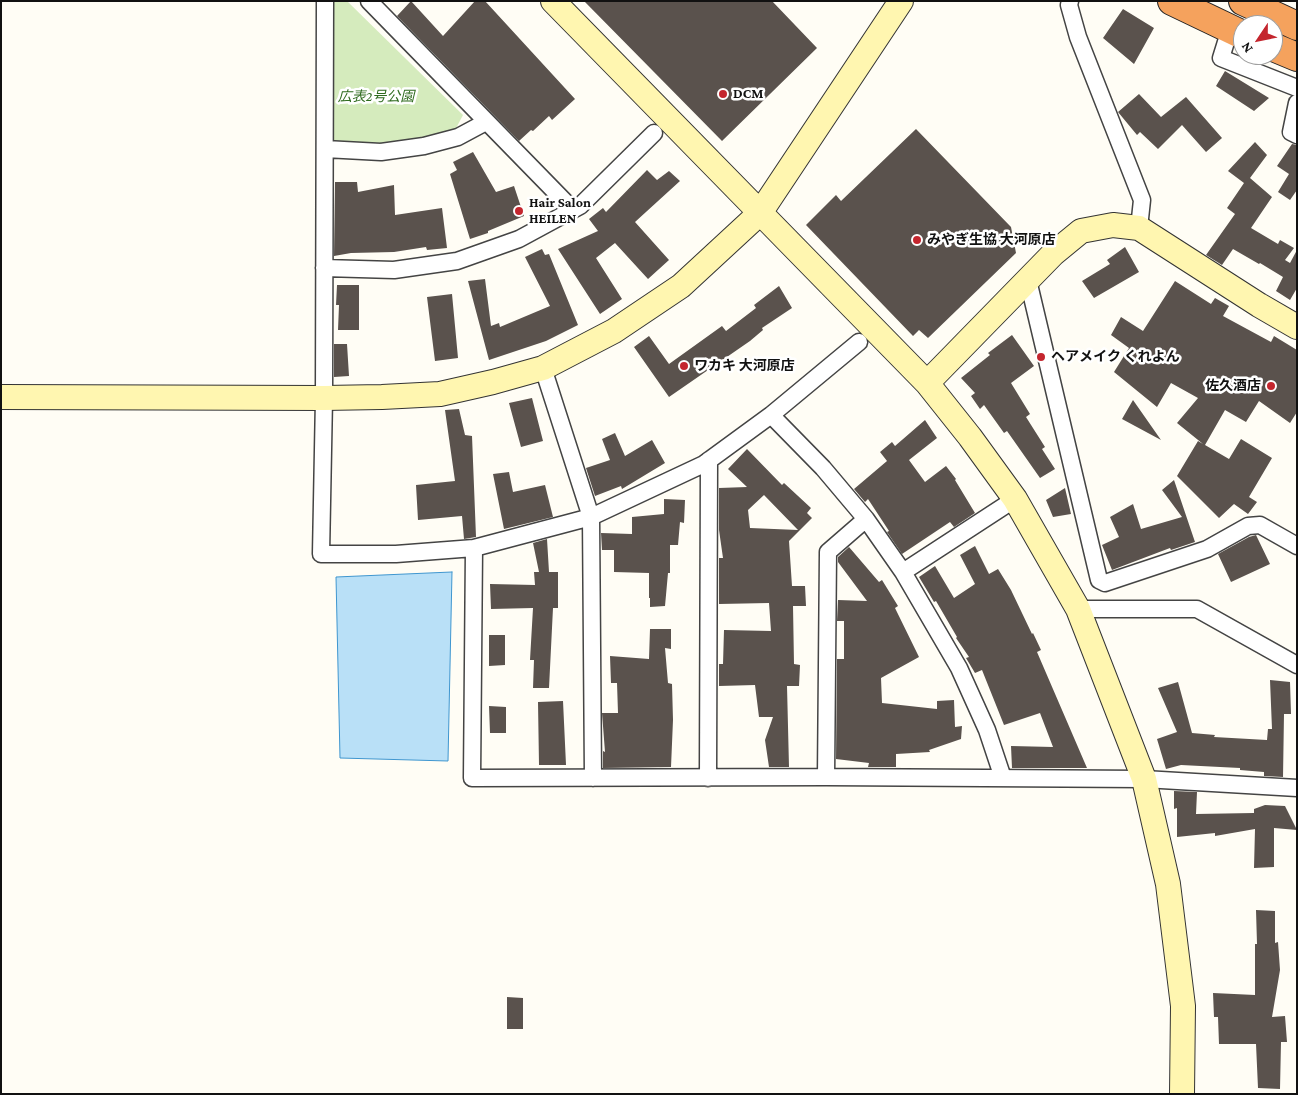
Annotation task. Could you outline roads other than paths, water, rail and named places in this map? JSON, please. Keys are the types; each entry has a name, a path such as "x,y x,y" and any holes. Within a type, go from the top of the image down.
{"highway":[{"path":"1172,1 1233,31"},
{"path":"1243,1 1297,26"},
{"path":"1283,52 1297,58"}],"street":[{"path":"324,1 324,398 321,554 396,554 474,548 591,517 709,460 771,415 859,342"},
{"path":"369,1 573,210"},
{"path":"553,1 926,383 970,437 1015,499 1078,609 1144,779 1168,884 1183,1006 1182,1094"},
{"path":"1,397 382,398 440,394 543,368 614,332 681,286 760,213 901,1"},
{"path":"1070,1 1069,4 1078,36 1142,200 1139,228"},
{"path":"1233,37 1221,58 1233,63"},
{"path":"1239,65 1297,88"},
{"path":"1297,103 1291,132 1297,135"},
{"path":"325,149 381,152 424,146 458,137 486,122"},
{"path":"324,268 394,270 458,261 519,239 580,206 654,133"},
{"path":"926,383 1053,254 1080,230 1113,225 1139,228 1259,305 1297,327"},
{"path":"1028,280 1099,580 1105,583 1207,550 1248,526 1260,525 1297,546"},
{"path":"543,368 591,517 593,778"},
{"path":"771,415 823,468 866,519 903,572 959,668 987,730 1003,778"},
{"path":"708,778 709,460"},
{"path":"903,572 1015,499"},
{"path":"826,777 828,552 866,519"},
{"path":"474,548 472,778 826,777 1144,779 1297,788"},
{"path":"1105,583 1106,609"},
{"path":"1078,609 1197,609 1297,665"}],"water":[{"path":"452,572 448,761 340,758 336,577"}],"place":[{"name":"DCM","path":"723,94"},
{"name":"Hair Salon HEILEN","path":"519,211"},
{"name":"みやぎ生協 大河原店","path":"917,240"},
{"name":"ヘアメイク くれよん","path":"1041,357"},
{"name":"ワカキ 大河原店","path":"684,366"},
{"name":"佐久酒店","path":"1271,386"}],"park label":[{"name":"広表2号公園","path":"376,97"}]}
